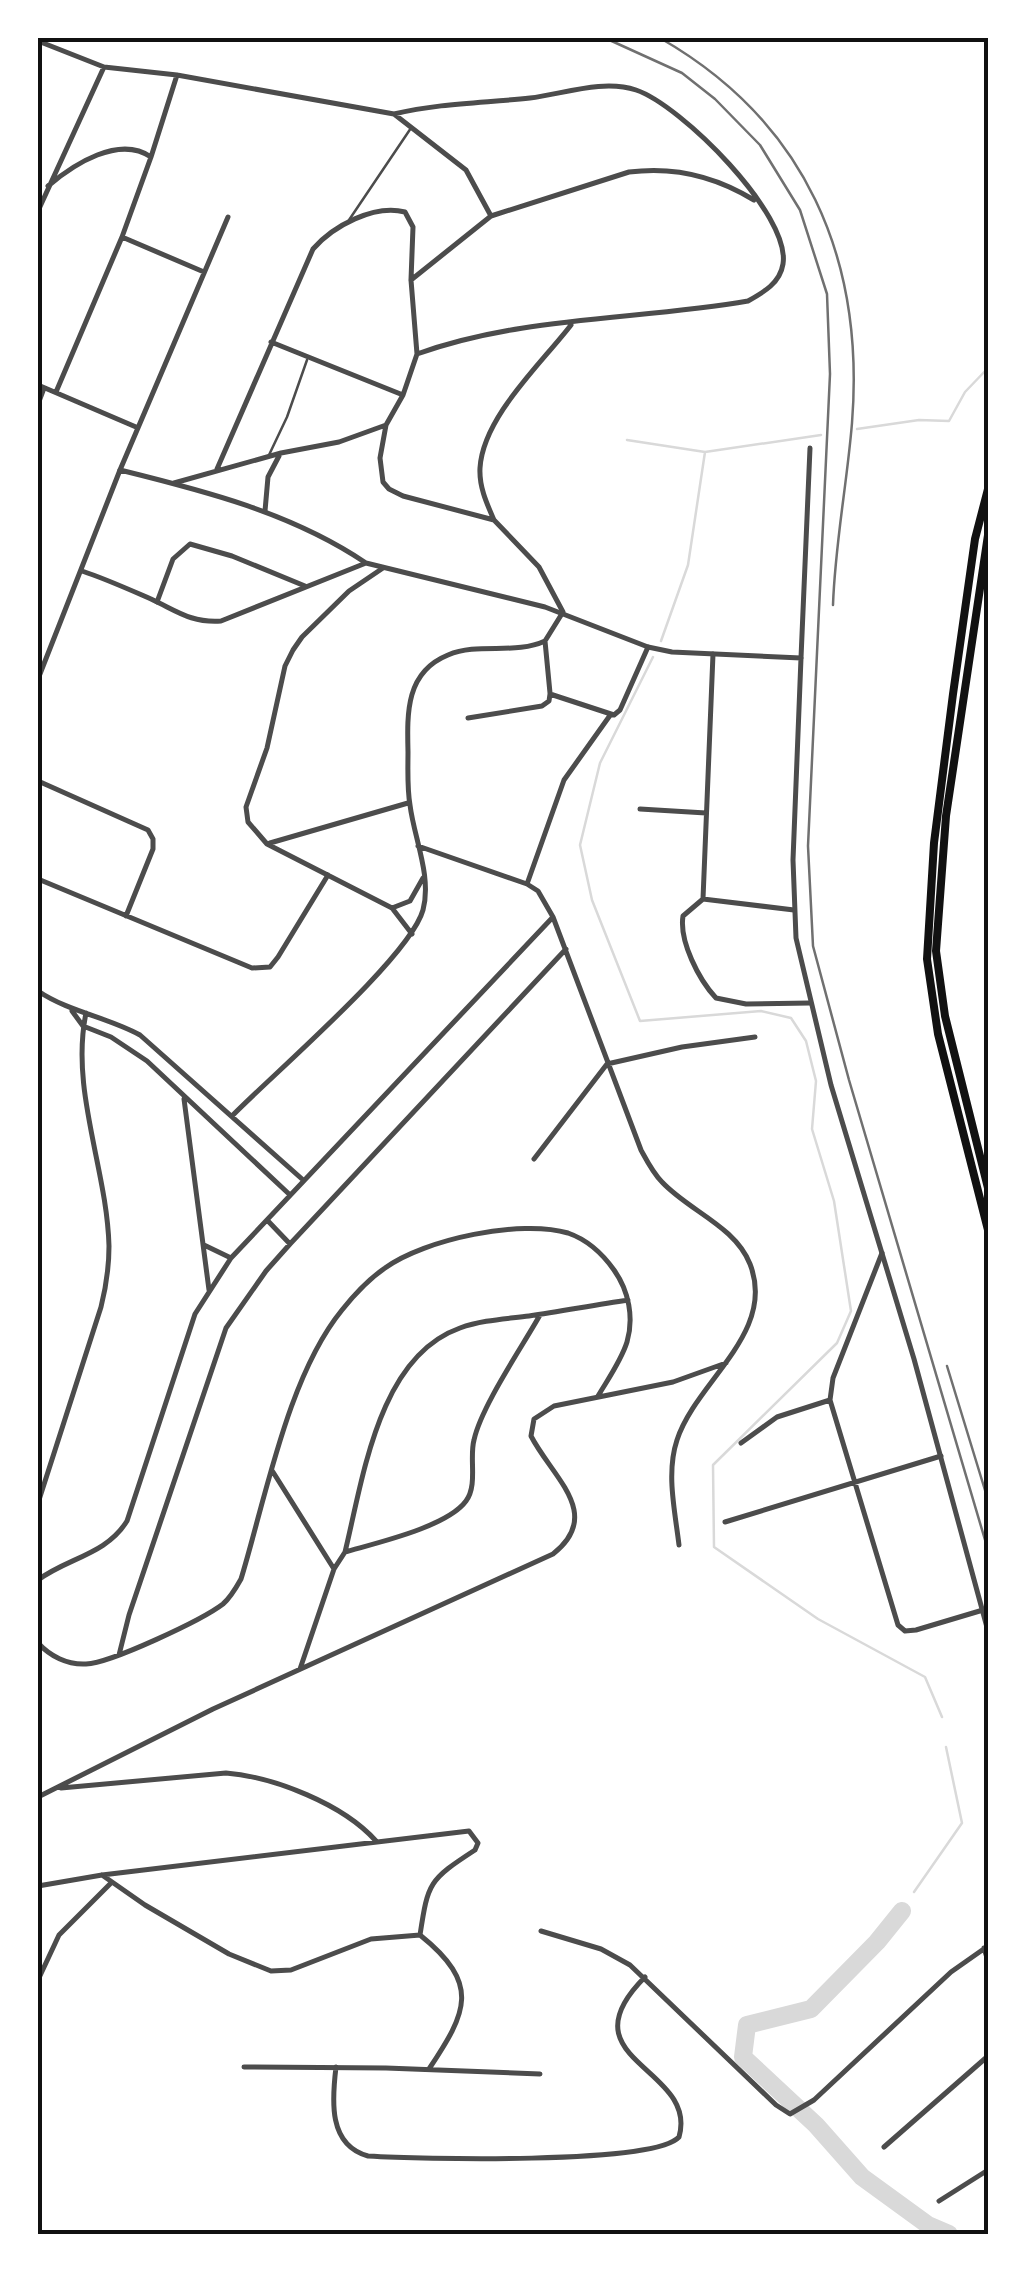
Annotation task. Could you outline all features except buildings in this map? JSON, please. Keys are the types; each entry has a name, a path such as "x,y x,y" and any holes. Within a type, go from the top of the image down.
{"main road":[{"path":"988,489 976,539 948,732 932,856 927,959 938,1034 988,1230"},
{"path":"988,534 946,816 936,951 945,1016 988,1188"}],"street":[{"path":"38,41 104,67 176,75 394,114 446,103 530,98 596,87 636,90 666,107 708,141 738,173 780,236 784,250 780,275 761,294 732,304 481,336 417,354"},
{"path":"38,211 104,67"},
{"path":"56,392 122,237 176,75"},
{"path":"394,114 466,170 491,216"},
{"path":"48,186 76,166 112,150 128,148 151,157"},
{"path":"411,280 491,216 604,178 652,168 697,174 756,202"},
{"path":"218,469 305,264 322,240 378,210 392,209 405,212 413,226 411,280 417,354 403,395 386,425 380,470 389,489 402,496 494,520"},
{"path":"38,680 136,427 228,217"},
{"path":"122,237 204,272"},
{"path":"563,612 539,568 494,520 482,490 480,469 484,445 505,407 572,324"},
{"path":"271,342 403,395"},
{"path":"38,404 41,386 136,427"},
{"path":"174,484 268,456 339,442 386,425"},
{"path":"810,448 794,910 810,1003 988,1631"},
{"path":"265,511 268,476 281,453"},
{"path":"120,470 265,511 332,541 366,563 563,612 648,647 801,658"},
{"path":"157,602 173,559 184,546 203,546 305,586"},
{"path":"82,571 191,620 220,621 366,563"},
{"path":"383,568 350,591 302,636 285,666 266,748 246,807 248,822 267,844 392,908 412,934"},
{"path":"468,718 542,706 549,701 546,641 563,612"},
{"path":"232,1116 360,991 412,934 423,908 424,877 409,802 408,703 415,682 446,656 468,649 546,641"},
{"path":"527,884 564,780 611,714 620,710 648,647"},
{"path":"713,654 703,898 683,916 681,928 716,998 746,1004 810,1003"},
{"path":"38,656 46,660"},
{"path":"550,694 611,714"},
{"path":"38,782 148,830 153,849 126,916"},
{"path":"267,844 409,802"},
{"path":"640,809 706,814"},
{"path":"418,846 538,891 554,917 641,1150 662,1182 738,1243 750,1262 756,1283 755,1307 748,1327 688,1413 676,1442 672,1495 679,1546"},
{"path":"38,880 213,955 262,970 278,956 328,875"},
{"path":"392,908 410,901 424,877"},
{"path":"703,898 794,910"},
{"path":"38,1568 39,1579 118,1535 195,1314 231,1258 554,917"},
{"path":"119,1655 134,1598 226,1328 290,1244 566,949"},
{"path":"38,991 69,1009 140,1036 302,1180"},
{"path":"69,1009 84,1026 131,1049 290,1194"},
{"path":"38,1503 108,1276 107,1228 85,1089 86,1013"},
{"path":"534,1159 607,1064 754,1036"},
{"path":"184,1096 209,1290"},
{"path":"268,1220 290,1244"},
{"path":"40,1645 54,1657 83,1664 119,1655 212,1611 233,1594 242,1579 293,1402 322,1339 358,1292 385,1268 410,1254 450,1240 549,1228 571,1234 604,1256 620,1279 628,1300 630,1325 626,1344 598,1396"},
{"path":"204,1245 231,1258"},
{"path":"882,1253 841,1353 830,1400 898,1625 916,1630 983,1610"},
{"path":"300,1668 334,1569 344,1552 377,1429 394,1388 410,1364 428,1345 460,1328 628,1300"},
{"path":"344,1552 442,1518 466,1501 471,1492 472,1452 478,1426 540,1314"},
{"path":"38,1797 300,1668 513,1574 568,1542 576,1519 570,1498 536,1446 530,1427 542,1411 673,1382 726,1363"},
{"path":"741,1443 777,1417 830,1400"},
{"path":"725,1522 941,1456"},
{"path":"273,1472 334,1569"},
{"path":"58,1788 226,1772 250,1775 348,1816 377,1842"},
{"path":"38,1886 468,1831 478,1843 475,1850 445,1872 427,1892 420,1935"},
{"path":"102,1875 229,1954 272,1971 290,1970 372,1939 420,1935 449,1962 464,2002 450,2042 429,2069"},
{"path":"38,1980 59,1935 111,1883"},
{"path":"541,1930 601,1950 645,1977 776,2106 790,2114 814,2100 951,1972 986,1947 988,1960"},
{"path":"336,2066 332,2099 336,2126 342,2140 355,2152 368,2156 552,2158 661,2148 674,2144 679,2137 680,2108 664,2085 626,2051 620,2036 621,2006 645,1977"},
{"path":"884,2147 988,2056"},
{"path":"244,2067 336,2066 540,2074"},
{"path":"940,2200 988,2170"}],"lane":[{"path":"346,226 412,128"},
{"path":"268,456 287,417 308,357"}],"waterway":[{"path":"857,429 919,420 949,421 965,392 988,368"},
{"path":"705,452 821,435"},
{"path":"627,440 705,452 688,565 661,641"},
{"path":"653,657 600,763 580,845 592,900 640,1021 761,1011 791,1018 806,1041 816,1081 812,1129 834,1201 851,1311 837,1343 713,1465 714,1547 818,1619 925,1677 942,1717"},
{"path":"914,1892 962,1823 946,1747"},
{"path":"902,1911 811,2009 747,2025 743,2057 816,2125 862,2177 928,2225 949,2234"}],"railway":[{"path":"605,38 682,73 715,99 760,145 800,210 827,294 830,374 808,846 813,946 988,1550"},
{"path":"660,38 710,72 753,110 788,153 815,200 835,251 848,305 853,362 852,423 833,605"},
{"path":"947,1366 988,1500"}]}
